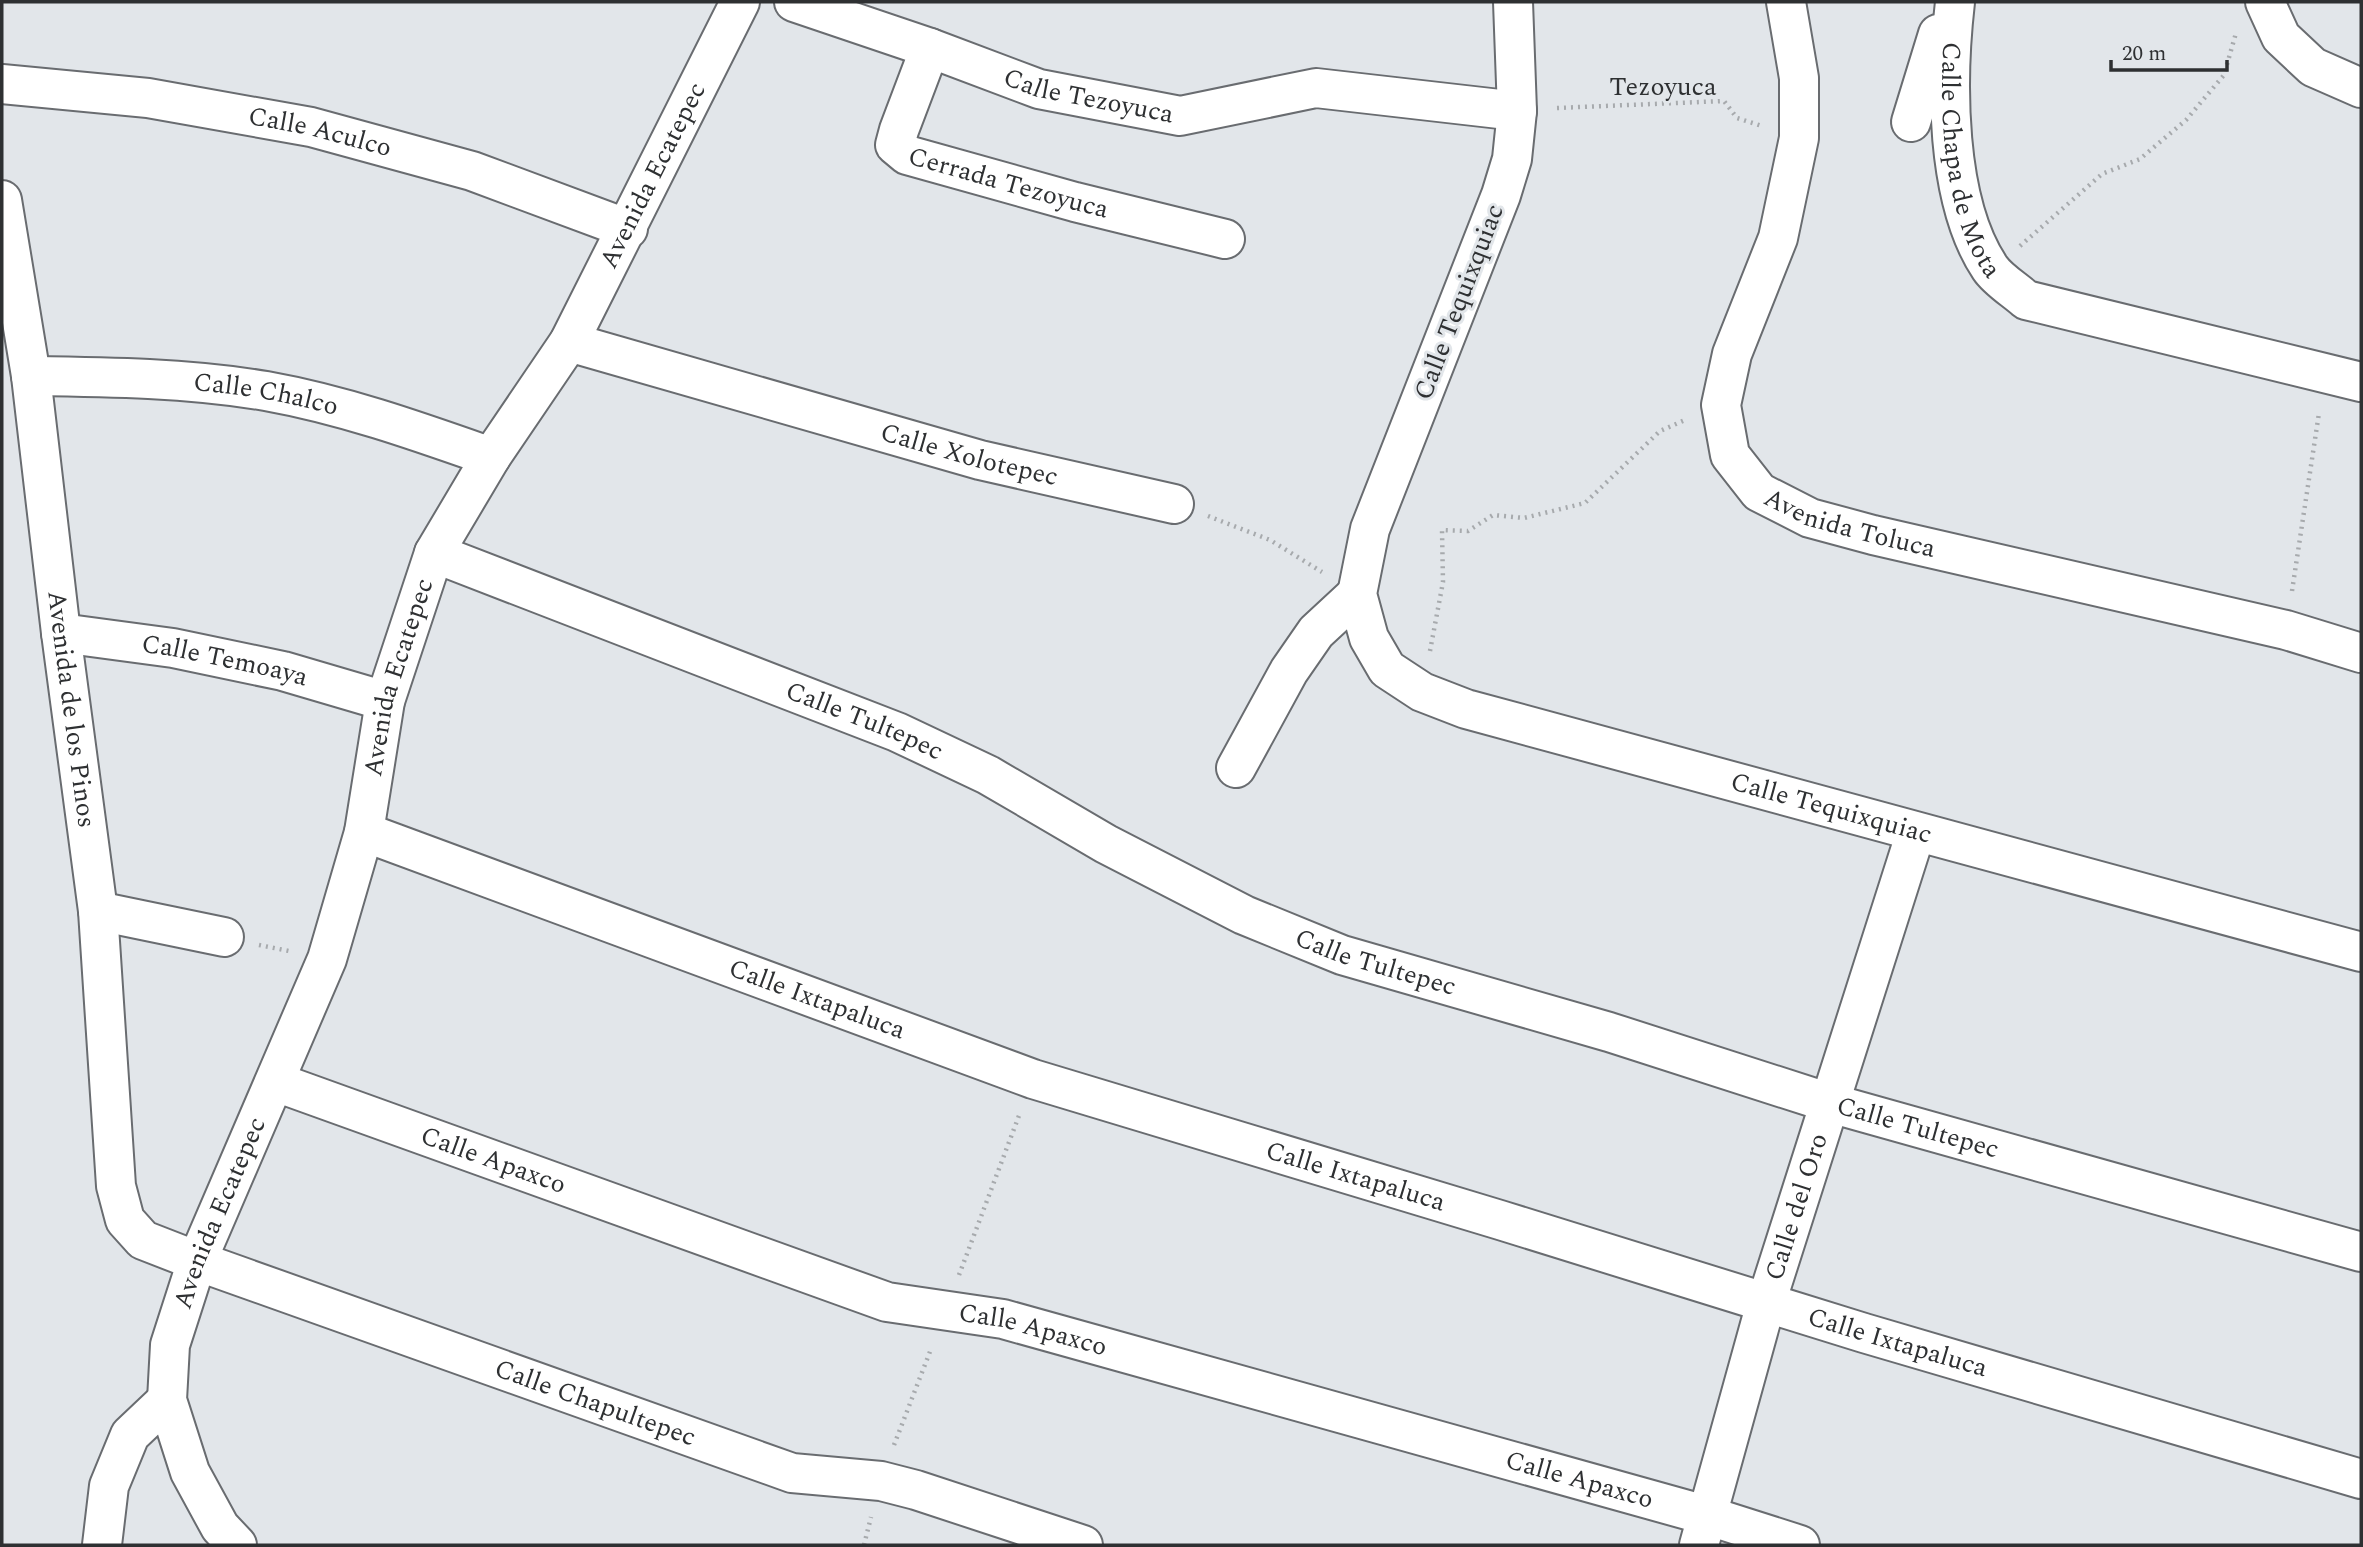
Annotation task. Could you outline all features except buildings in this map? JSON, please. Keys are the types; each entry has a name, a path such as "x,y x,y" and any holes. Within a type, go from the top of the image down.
{"street":[{"name":"Avenida Ecatepec","path":"167,1400 170,1345 197,1261 327,959 364,832 385,701 434,553 491,457 569,342 740,2"},
{"name":"Calle Tezoyuca","path":"794,2 930,48 1039,89 1180,116 1316,88 1517,111"},
{"name":"Calle Tequixquiac","path":"1513,2 1517,111 1511,159 1501,195 1370,529 1357,594 1369,638 1387,668 1422,692 1466,709 2361,952"},
{"name":"Avenida Toluca","path":"1786,2 1799,78 1799,138 1779,239 1732,354 1721,405 1730,455 1759,492 1810,518 1873,535 2286,629 2361,653"},
{"path":"1911,122 1948,2"},
{"name":"Calle Chapa de Mota","path":"1955,2 1950,51 1952,126 1958,180 1971,231 1991,270 2026,300 2343,377"},
{"path":"2253,12 2314,67 2361,88"},
{"name":"Cerrada Tezoyuca","path":"930,48 895,145 907,155 1075,202 1225,239"},
{"name":"Calle Aculco","path":"2,84 148,97 311,127 472,171 628,229"},
{"name":"Avenida de los Pinos","path":"2,200 31,376 61,633 98,911 116,1186 125,1220"},
{"name":"Calle Xolotepec","path":"569,342 980,460 1174,504"},
{"name":"Calle Chalco","path":"31,376 149,377 266,391 380,418 491,457"},
{"name":"Calle Tultepec","path":"434,553 897,732 988,775 1106,844 1244,915 1342,955 1609,1032 1830,1103 2361,1252"},
{"path":"1236,768 1289,671 1316,632 1357,594"},
{"name":"Calle Temoaya","path":"61,633 173,648 283,671 385,701"},
{"name":"Calle Ixtapaluca","path":"364,832 1033,1079 1766,1303 2361,1479"},
{"name":"Calle del Oro","path":"1704,1531 1766,1303 1916,832"},
{"path":"98,911 224,937"},
{"name":"Calle Apaxco","path":"276,1082 887,1301 1003,1319 1704,1531 1800,1545"},
{"name":"Calle Chapultepec","path":"125,1220 143,1240 197,1261 792,1473 881,1481 1083,1545"},
{"path":"102,1545 109,1486 130,1435 167,1400 190,1472 220,1527 237,1545"}],"path":[{"path":"1991,270 2102,174 2140,159 2186,120 2224,75 2235,34 2253,12"},
{"name":"Tezoyuca","path":"1517,111 1724,101 1737,118 1799,138"},
{"path":"2286,629 2343,377"},
{"path":"1422,692 1443,582 1442,530 1468,531 1493,515 1524,518 1585,503 1660,431 1721,405"},
{"path":"1174,504 1270,540 1357,594"},
{"path":"224,937 327,959"}]}
